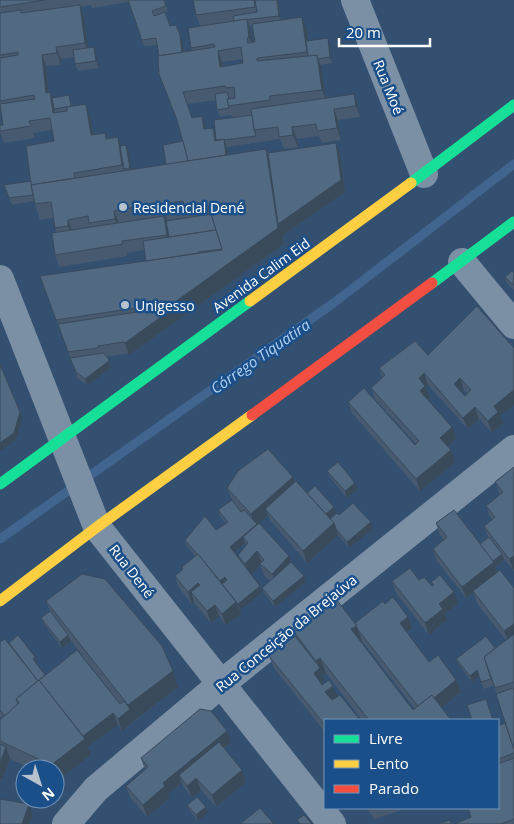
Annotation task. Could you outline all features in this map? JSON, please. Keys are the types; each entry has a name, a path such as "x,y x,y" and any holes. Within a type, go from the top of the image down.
{"main road":[{"name":"Avenida Calim Eid","path":"0,484 67,450 514,105"},
{"path":"0,601 92,514 462,262 514,222"}],"street":[{"name":"Rua Moé","path":"355,0 424,174"},
{"path":"462,262 514,325"},
{"name":"Rua Dené","path":"1,286 92,514 221,684 332,824"},
{"name":"Rua Conceição da Brejaúva","path":"66,824 96,789 221,684 514,449"}],"building":[{"path":"0,0 45,0 0,7"},
{"path":"128,0 164,0 166,6 152,11 154,16 165,12 170,26 176,25 180,35 182,52 191,51 159,56 156,38 142,40"},
{"path":"193,0 254,0 255,7 196,15"},
{"path":"255,0 277,0 279,16 234,21 233,16 257,12"},
{"path":"80,5 85,43 56,47 57,53 42,55 46,93 50,92 53,113 67,111 67,107 86,104 91,135 105,133 106,139 118,137 122,165 74,173 75,178 31,185 26,146 54,141 50,118 29,121 31,126 0,131 0,125 3,125 0,104 35,99 34,95 0,101 0,58 18,55 18,52 0,55 0,13 21,10 21,13"},
{"path":"302,17 307,52 257,58 257,61 317,55 322,90 270,96 270,100 228,106 227,99 235,98 234,87 226,88 225,86 183,92 192,118 202,116 204,129 213,128 215,141 224,139 226,155 188,161 177,120 159,74 158,56 215,47 214,44 191,48 188,28 247,19 248,43 255,42 252,24","holes":["241,47 243,63 220,67 218,51"]},
{"path":"328,38 330,57 318,59 317,55 308,56 306,41"},
{"path":"94,47 96,61 75,64 73,50"},
{"path":"227,92 229,108 217,110 215,94"},
{"path":"354,94 356,106 334,109 337,128 317,131 316,124 292,127 293,135 279,137 278,127 254,130 251,109"},
{"path":"69,95 71,106 54,109 52,98"},
{"path":"252,115 256,136 216,140 214,120"},
{"path":"183,141 188,161 166,165 163,145"},
{"path":"336,143 341,180 278,224 268,153"},
{"path":"126,145 130,168 124,169 120,146"},
{"path":"266,149 278,228 175,302 56,320 40,276 222,250 208,205 184,208 183,201 161,204 163,211 137,215 136,207 114,211 115,219 89,223 88,216 68,220 68,226 55,228 51,202 35,204 31,185"},
{"path":"31,181 33,195 9,198 4,185"},
{"path":"211,214 216,230 169,237 166,221"},
{"path":"164,216 167,235 122,241 123,244 55,255 52,233"},
{"path":"216,230 222,249 146,261 143,241"},
{"path":"512,271 514,273 513,285 505,277"},
{"path":"176,306 125,343 98,346 98,348 68,352 58,324"},
{"path":"477,306 514,348 514,390 494,406 498,412 488,421 475,407 463,418 424,373 419,378 425,386 420,391 452,427 440,438 451,450 416,479 348,402 364,388 415,445 419,441 371,388 385,375 379,368 415,341 428,355","holes":["460,378 471,390 465,396 454,384"]},
{"path":"103,353 109,361 85,379 76,372 70,358"},
{"path":"0,364 20,412 14,433 0,443"},
{"path":"268,449 293,477 251,514 227,488 238,471"},
{"path":"338,462 355,483 345,491 327,471"},
{"path":"514,467 514,556 509,559 484,526 495,517 486,506 503,492 495,482"},
{"path":"296,481 334,523 303,551 265,509"},
{"path":"315,486 334,507 326,514 307,493"},
{"path":"232,500 241,512 244,510 257,524 230,547 260,586 238,604 222,584 227,580 225,577 220,581 185,540 205,516 216,530 228,522 218,510"},
{"path":"353,503 371,522 347,542 330,519 337,513 339,515"},
{"path":"454,510 494,562 462,587 433,549 447,537 436,523"},
{"path":"259,523 289,556 272,574 260,564 264,560 257,551 245,564 238,555 248,543 243,537"},
{"path":"489,537 502,554 493,561 480,544"},
{"path":"198,554 236,602 222,614 215,605 207,611 191,592 200,585 198,583 188,592 175,576 183,569 182,567"},
{"path":"291,562 304,576 273,601 262,588"},
{"path":"410,568 419,580 424,577 432,586 434,585 431,582 440,575 454,592 439,604 443,609 425,623 392,581"},
{"path":"500,570 514,588 514,624 504,631 473,591"},
{"path":"82,574 105,579 162,646 173,671 128,705 46,601"},
{"path":"393,597 408,617 400,623 429,662 438,655 456,680 434,698 432,695 418,706 358,630 355,623 383,601 385,604"},
{"path":"336,599 357,626 351,629 413,710 432,695 450,719 368,719 320,658 316,661 294,632"},
{"path":"50,611 68,635 60,642 41,618"},
{"path":"514,634 514,682 495,688 484,657"},
{"path":"18,635 35,657 33,659 45,675 38,681 9,643"},
{"path":"295,636 320,668 314,673 322,685 329,680 333,686 325,692 332,700 340,695 359,719 324,719 324,724 269,656"},
{"path":"486,636 495,648 484,657 491,679 481,682 477,670 470,676 456,659"},
{"path":"5,639 38,681 16,699 18,704 5,716 0,710 0,642"},
{"path":"77,650 120,704 124,701 130,709 118,719 113,713 83,736 39,680"},
{"path":"39,680 85,739 59,759 38,759 0,741 0,720 19,703 16,699"},
{"path":"513,688 514,691 514,750 496,694"},
{"path":"486,699 493,719 472,719 467,705"},
{"path":"200,709 211,711 227,731 163,783 165,786 143,805 126,786 148,767 141,758"},
{"path":"505,723 514,753 499,759 499,726"},
{"path":"219,742 242,770 212,795 196,778 187,786 179,775"},
{"path":"0,744 6,747 0,763"},
{"path":"514,758 514,819 500,824 454,824 471,817 468,809 499,809 499,764"},
{"path":"197,797 206,807 196,815 187,805"},
{"path":"0,799 15,802 15,809 27,809 22,824 0,824"},
{"path":"260,808 274,824 240,824"},
{"path":"304,815 312,824 300,824 297,820"},
{"path":"450,820 451,824 438,824"}],"waterway":[{"name":"Córrego Tiquatira","path":"0,539 335,302 514,164"}],"traffic: fast":[{"path":"411,183 514,105"},
{"path":"432,283 514,222"},
{"path":"0,484 250,301"}],"traffic: slow":[{"path":"250,301 411,183"},
{"path":"0,601 97,527 252,415"}],"traffic: jam":[{"path":"252,415 432,283"}],"place":[{"name":"Residencial Dené","path":"123,207"},
{"name":"Unigesso","path":"125,305"}]}
